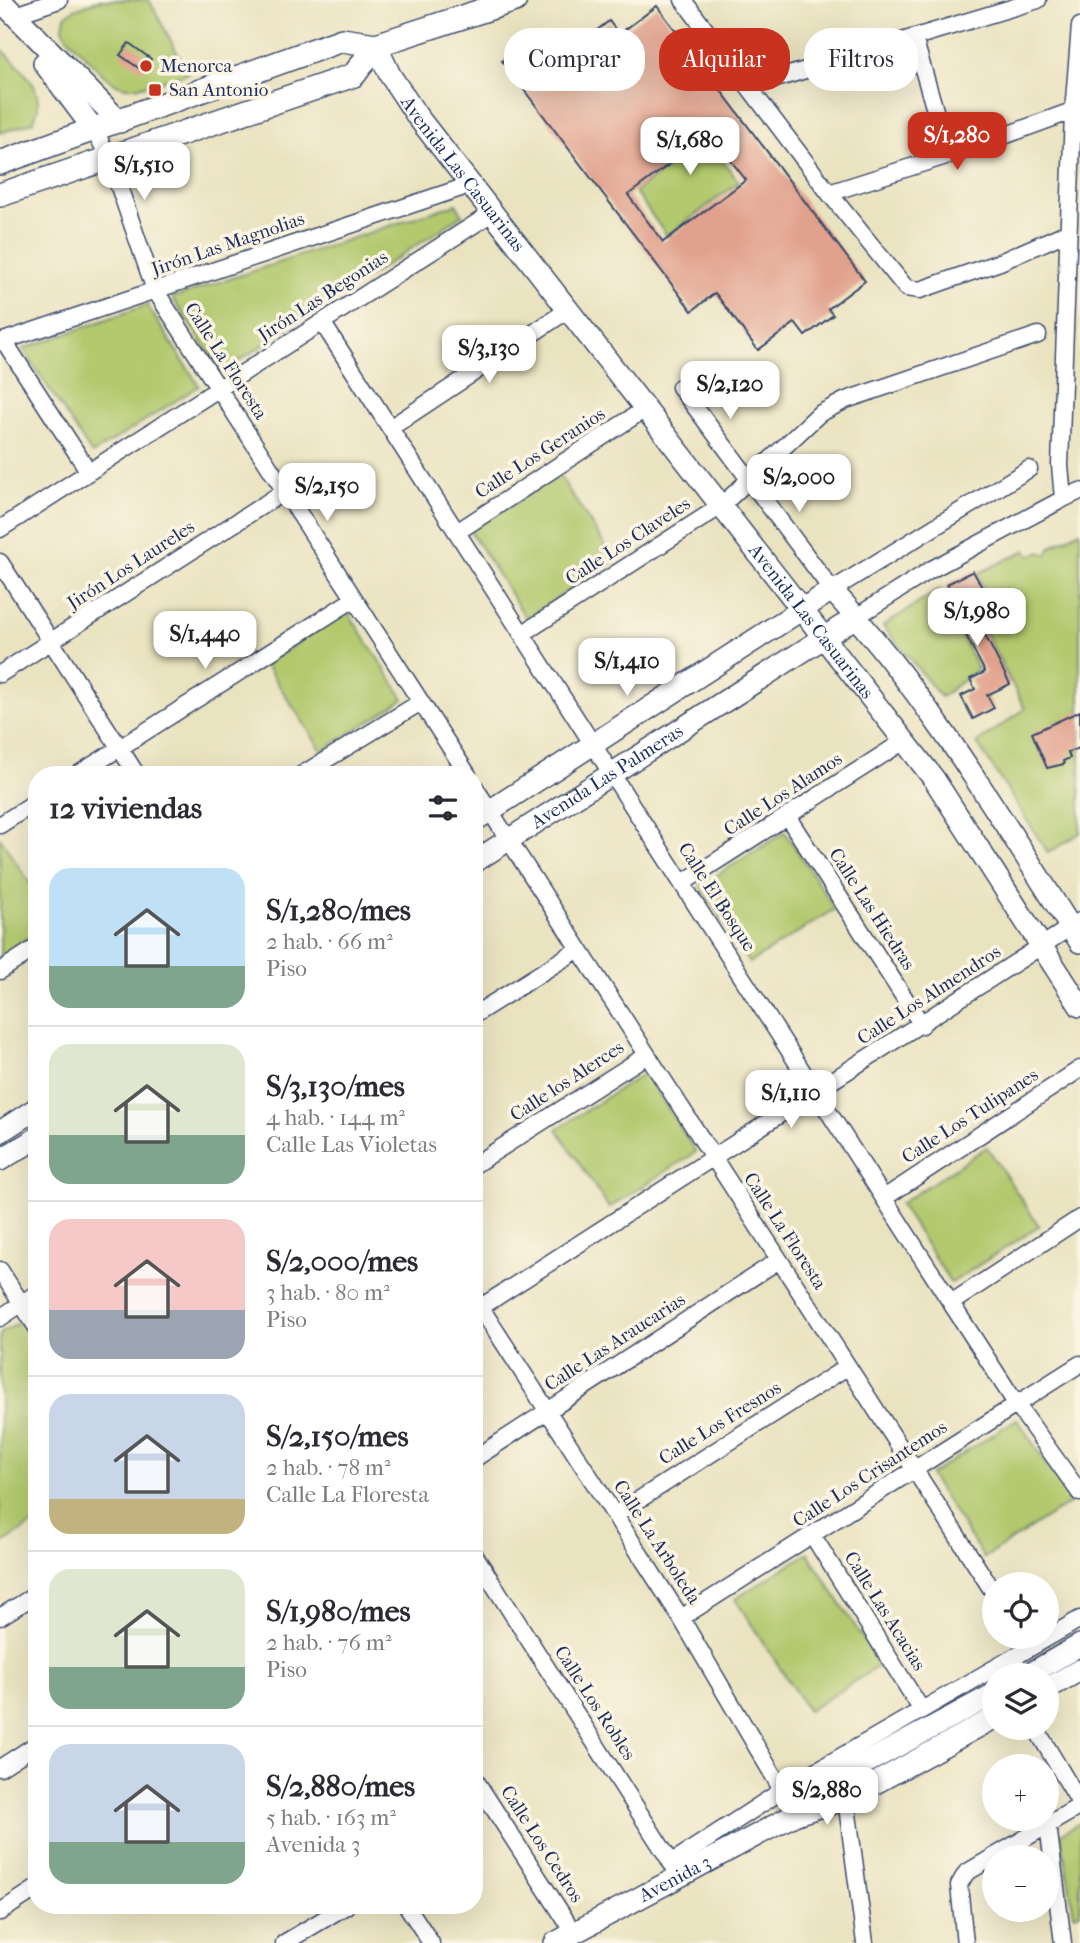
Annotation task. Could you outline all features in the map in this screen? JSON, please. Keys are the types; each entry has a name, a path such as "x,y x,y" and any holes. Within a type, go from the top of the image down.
{"main road":[{"path":"0,163 342,40 376,45 512,0"},
{"path":"0,195 354,75 376,45"}],"street":[{"path":"5,9 59,0"},
{"path":"683,0 704,28"},
{"path":"918,37 1038,0"},
{"path":"5,9 120,122"},
{"path":"5,9 95,131"},
{"path":"1063,499 1060,465 1068,232 1080,26"},
{"name":"Avenida Las Casuarinas","path":"376,45 399,91 470,185 934,779 1080,1006"},
{"path":"918,52 948,155"},
{"path":"752,91 829,193 906,288 912,291 1000,262 1068,232"},
{"path":"829,193 1076,111"},
{"name":"Calle La Floresta","path":"95,131 109,158 155,290 462,766"},
{"name":"Jirón Las Magnolias","path":"2,342 470,185"},
{"name":"Jirón Las Begonias","path":"0,529 492,213"},
{"path":"390,428 568,310"},
{"name":"Calle El Bosque","path":"322,322 684,882 1017,1405 1080,1493"},
{"name":"Calle Los Claveles","path":"522,634 721,506 819,414 846,400 1038,335"},
{"path":"2,342 89,472"},
{"path":"1064,360 1080,355"},
{"name":"Avenida Las Casuarinas","path":"680,387 962,759 1077,930"},
{"name":"Calle Los Geranios","path":"457,532 645,409"},
{"name":"Avenida Las Palmeras","path":"483,815 832,590 1029,469"},
{"name":"Jirón Los Laureles","path":"0,674 285,491"},
{"name":"Avenida Las Palmeras","path":"483,856 932,569 1080,491"},
{"path":"0,562 131,766"},
{"path":"91,766 354,599"},
{"path":"316,766 421,702"},
{"name":"Calle Los Alamos","path":"684,882 904,741"},
{"path":"0,825 28,807"},
{"name":"Calle Las Hiedras","path":"787,816 922,1025"},
{"name":"Calle La Floresta","path":"483,817 509,840 982,1575"},
{"name":"Calle Los Almendros","path":"483,1299 816,1093 1041,946 1077,930"},
{"path":"483,1009 579,949"},
{"path":"0,971 28,953"},
{"name":"Calle los Alerces","path":"483,1159 647,1055"},
{"name":"Calle Los Tulipanes","path":"884,1198 1080,1069"},
{"path":"0,1132 28,1114"},
{"path":"0,1160 28,1143"},
{"path":"951,1303 1080,1218"},
{"name":"Calle Las Araucarias","path":"483,1453 779,1260"},
{"path":"0,1270 28,1314"},
{"path":"0,1318 28,1299"},
{"name":"Calle La Arboleda","path":"483,1310 681,1618 796,1814"},
{"name":"Calle Los Crisantemos","path":"681,1618 1080,1364"},
{"name":"Calle Los Fresnos","path":"615,1515 847,1367"},
{"name":"Calle Las Acacias","path":"813,1536 921,1709"},
{"name":"Calle Los Robles","path":"483,1568 675,1869"},
{"path":"0,1617 28,1600"},
{"path":"1059,1628 1080,1619"},
{"path":"1049,1663 1080,1645"},
{"path":"675,1869 783,1790 921,1709 1015,1649"},
{"path":"1059,1682 1080,1670"},
{"name":"Avenida 3","path":"796,1814 816,1792 838,1778 982,1701"},
{"name":"Avenida 3","path":"565,1938 675,1869 796,1814 846,1800 982,1725"},
{"path":"1042,1740 1080,1805 1059,1818"},
{"path":"0,1768 28,1750"},
{"name":"Calle Los Cedros","path":"483,1794 565,1938"},
{"path":"846,1800 865,1943"},
{"path":"965,1943 958,1885 965,1873 1038,1831"},
{"path":"1049,1831 1063,1943"},
{"path":"0,1912 28,1894"},
{"path":"284,1943 333,1914"},
{"path":"412,1914 431,1943"}],"green space":[{"path":"99,0 149,0 188,73 144,86 130,87 109,80 67,37 63,28 65,16"},
{"path":"0,47 31,81 38,100 33,122 0,133"},
{"path":"706,139 739,182 667,236 635,192"},
{"path":"456,204 463,215 222,372 172,298"},
{"path":"147,305 199,386 92,454 23,349"},
{"path":"559,475 615,561 526,618 470,531"},
{"path":"1080,531 1080,833 1048,853 977,743 1025,709 968,599 985,590 977,574 1026,550 1029,556 1040,552 1047,555 1051,547"},
{"path":"939,590 978,669 941,697 883,626"},
{"path":"347,611 404,699 322,751 265,664"},
{"path":"785,832 835,909 749,963 700,886"},
{"path":"0,838 28,880 28,939 0,957"},
{"path":"645,1073 696,1152 609,1208 557,1129"},
{"path":"987,1147 1039,1226 951,1283 900,1204"},
{"path":"21,1321 28,1331 28,1527 0,1545 0,1334"},
{"path":"1017,1419 1071,1502 984,1558 930,1475"},
{"path":"808,1553 880,1665 808,1711 735,1599"},
{"path":"1080,1823 1080,1913 1074,1915 1061,1834"}],"building":[{"path":"657,6 674,28 659,28 659,91 721,91 865,281 828,309 833,315 805,336 795,323 758,350 715,293 692,311 525,91 645,91 645,28 627,28","holes":["710,134 746,180 663,242 628,195"]},
{"path":"609,21 614,28 600,28"},
{"path":"129,43 151,59 143,71 120,55"},
{"path":"973,571 983,589 966,598 1010,684 987,695 994,708 973,719 961,696 975,689 970,679 985,672 951,606 956,603 947,584"},
{"path":"1080,711 1080,748 1068,752 1070,758 1063,761 1064,764 1047,768 1032,733"}],"place":[{"name":"Menorca","path":"146,66"},
{"name":"San Antonio","path":"155,90"}]}
